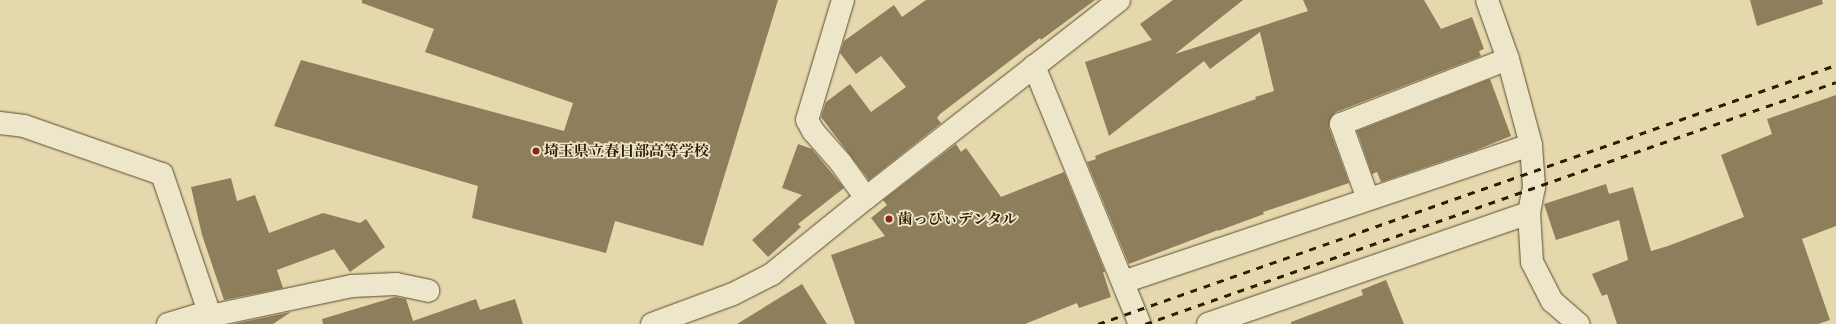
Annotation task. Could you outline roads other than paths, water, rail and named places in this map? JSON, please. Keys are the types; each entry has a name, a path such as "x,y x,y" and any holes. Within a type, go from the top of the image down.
{"street":[{"path":"843,0 807,120 813,131 840,163 866,198"},
{"path":"652,324 733,294 772,274 866,198 1119,0"},
{"path":"1487,0 1508,59 1531,144 1534,187 1529,213 1532,262 1552,301 1578,324"},
{"path":"1368,199 1341,124 1508,59"},
{"path":"1034,66 1140,324"},
{"path":"0,123 24,126 162,174 210,317"},
{"path":"0,138 24,126"},
{"path":"1123,282 1531,144"},
{"path":"1208,324 1529,213"},
{"path":"168,324 210,317 352,286 396,284 428,291"}],"railway":[{"path":"1098,324 1836,65"},
{"path":"1145,324 1836,82"}],"place":[{"name":"埼玉県立春日部高等学校","path":"536,151"},
{"name":"歯っぴぃデンタル","path":"889,219"}]}
